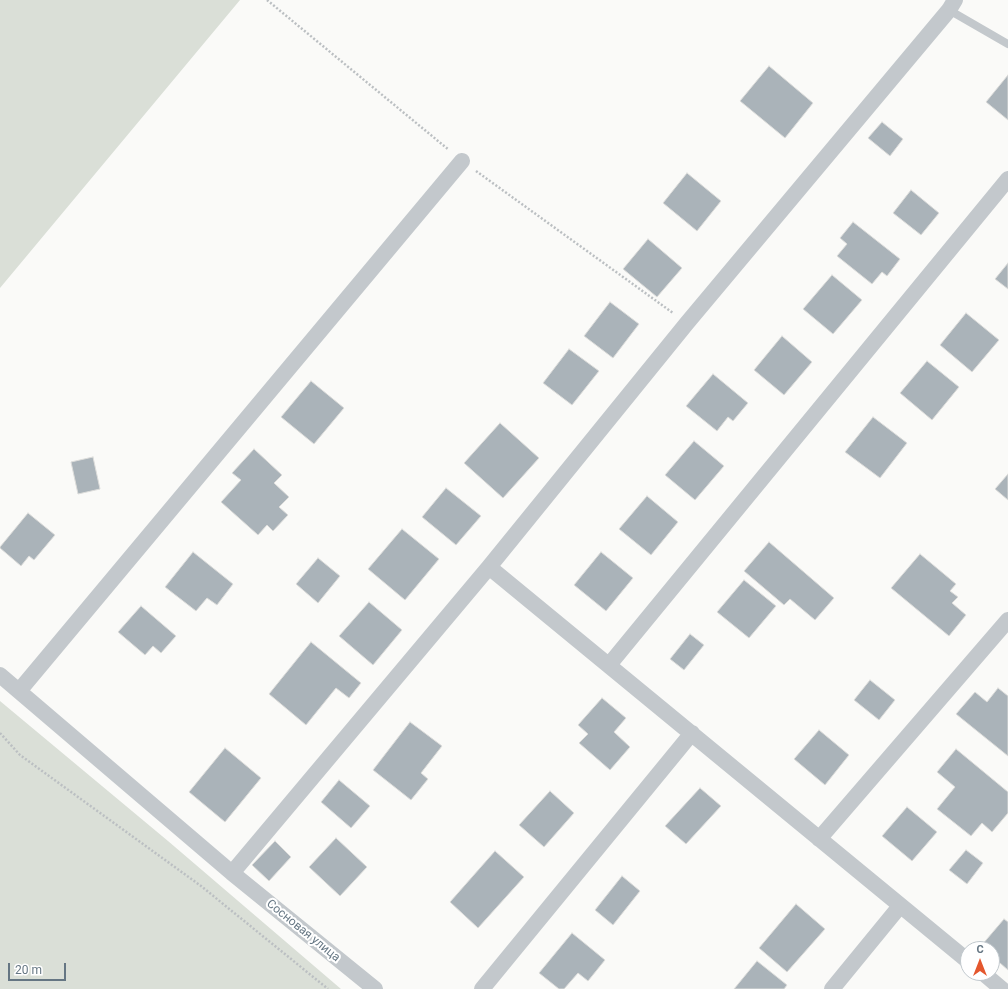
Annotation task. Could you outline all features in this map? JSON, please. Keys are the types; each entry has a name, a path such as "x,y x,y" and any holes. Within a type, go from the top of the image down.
{"street":[{"path":"232,873 489,568 687,323 952,5"},
{"path":"19,691 462,160"},
{"path":"609,665 1008,179"},
{"path":"489,568 692,733 960,955"},
{"path":"819,839 1008,620"},
{"name":"Сосновая улица","path":"0,675 232,873 375,989"},
{"path":"482,989 692,733"},
{"path":"832,989 900,906"},
{"path":"992,981 1002,989"}],"lane":[{"path":"952,5 1008,44"}],"path":[{"path":"0,733 20,755 201,886 328,989"}],"shaded area":[{"path":"0,0 240,0 0,288"},
{"path":"0,701 168,841 341,989 0,989"}],"building":[{"path":"769,66 813,103 785,138 740,101"},
{"path":"1008,75 1008,120 986,102"},
{"path":"882,122 903,139 890,156 868,138"},
{"path":"687,173 721,201 697,231 663,203"},
{"path":"911,190 939,213 921,235 893,213"},
{"path":"853,222 900,259 887,276 882,272 872,284 837,256 847,244 840,238"},
{"path":"648,239 682,268 657,297 623,269"},
{"path":"1008,263 1008,289 995,279"},
{"path":"832,275 862,300 833,334 803,309"},
{"path":"610,302 639,324 613,358 584,336"},
{"path":"966,313 999,340 972,372 940,345"},
{"path":"782,336 812,362 784,395 754,370"},
{"path":"569,349 599,371 572,405 543,383"},
{"path":"927,361 959,387 932,420 900,393"},
{"path":"713,374 748,403 733,421 728,417 717,431 686,406"},
{"path":"311,381 344,408 314,444 281,417"},
{"path":"873,417 907,443 880,478 845,452"},
{"path":"500,423 539,458 503,498 464,463"},
{"path":"694,441 724,466 695,500 665,475"},
{"path":"254,449 282,475 274,483 289,497 279,507 288,515 273,531 267,525 258,535 221,502 241,480 232,473"},
{"path":"93,457 100,489 78,494 71,462"},
{"path":"1008,474 1008,500 995,489"},
{"path":"446,488 481,516 456,545 422,517"},
{"path":"647,496 678,522 651,555 619,529"},
{"path":"28,513 55,535 34,560 29,556 21,566 0,547"},
{"path":"402,529 439,559 405,600 368,569"},
{"path":"769,542 834,598 815,620 790,599 784,605 744,571"},
{"path":"193,552 233,584 217,605 207,598 196,611 165,587"},
{"path":"601,552 633,578 606,611 574,585"},
{"path":"920,554 956,584 950,591 958,597 952,603 966,615 949,636 891,588"},
{"path":"318,558 340,576 318,603 296,584"},
{"path":"744,580 776,606 749,638 717,612"},
{"path":"369,602 402,630 373,665 339,636"},
{"path":"141,606 176,636 161,653 153,646 145,655 118,632"},
{"path":"690,634 704,645 684,670 670,659"},
{"path":"311,642 361,683 349,698 336,688 306,725 269,694"},
{"path":"870,680 895,700 879,720 854,700"},
{"path":"998,688 1008,696 1008,756 956,714 975,692 987,702"},
{"path":"602,698 626,718 614,732 630,747 610,770 579,743 588,734 578,725"},
{"path":"410,722 442,746 421,773 428,779 411,800 373,770"},
{"path":"819,730 849,755 825,785 794,759"},
{"path":"225,748 261,778 225,822 189,792"},
{"path":"956,749 1008,792 1008,813 992,832 982,823 971,836 937,809 955,787 937,772"},
{"path":"339,780 370,806 351,828 321,802"},
{"path":"700,788 721,806 686,844 665,826"},
{"path":"550,791 574,813 544,847 519,825"},
{"path":"907,807 937,832 912,861 882,836"},
{"path":"336,838 367,867 340,896 309,867"},
{"path":"275,841 291,857 269,881 252,865"},
{"path":"966,850 983,863 967,884 949,870"},
{"path":"495,851 524,877 478,928 450,902"},
{"path":"622,876 640,891 613,925 595,910"},
{"path":"796,904 825,929 787,972 759,948"},
{"path":"1004,919 1008,922 1008,970 1000,963 1000,941 985,941"},
{"path":"572,933 605,960 588,981 578,973 564,989 559,989 539,973"},
{"path":"757,961 787,985 784,989 734,989"}]}
